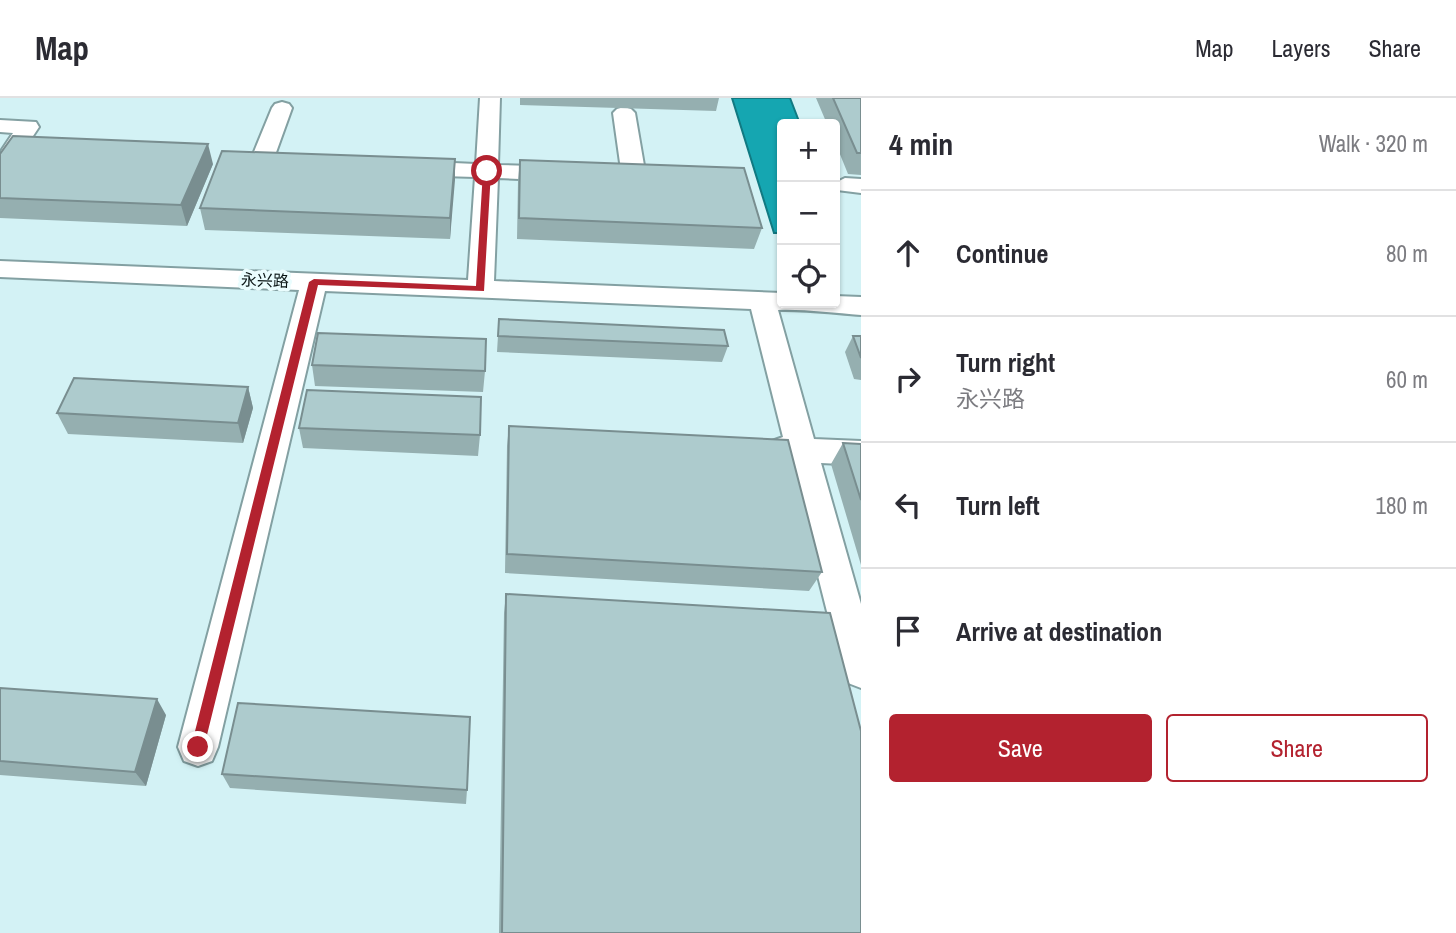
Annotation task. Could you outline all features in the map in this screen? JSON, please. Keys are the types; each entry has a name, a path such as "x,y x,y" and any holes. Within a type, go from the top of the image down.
{"street":[{"path":"481,289 490,98"},
{"path":"282,108 260,164 313,165"},
{"path":"624,113 634,177"},
{"path":"2,114 28,127 12,151 53,152"},
{"path":"393,168 659,178"},
{"name":"永兴路","path":"0,269 772,301"},
{"path":"198,747 314,282"},
{"path":"772,301 802,450 861,671"},
{"path":"840,305 861,306"},
{"path":"748,448 861,453"}],"water":[{"path":"732,98 790,98 798,119 777,119 777,233 774,233"}],"building":[{"path":"833,98 861,98 861,153 857,153"},
{"path":"13,136 208,144 181,205 0,198 0,154"},
{"path":"222,151 455,159 450,218 200,208"},
{"path":"520,160 744,168 762,228 519,218"},
{"path":"499,319 724,330 728,346 498,336"},
{"path":"318,333 486,339 485,371 312,365"},
{"path":"853,336 861,336 861,358"},
{"path":"74,378 248,387 238,423 57,413"},
{"path":"307,390 481,397 480,435 299,428"},
{"path":"509,426 788,440 822,572 507,554"},
{"path":"843,443 861,444 861,500"},
{"path":"506,594 830,613 861,731 861,933 502,933"},
{"path":"0,688 157,699 135,772 0,761"},
{"path":"238,703 470,717 467,790 222,774"}],"route":[{"path":"198,747 314,282 481,289 487,171"}]}
